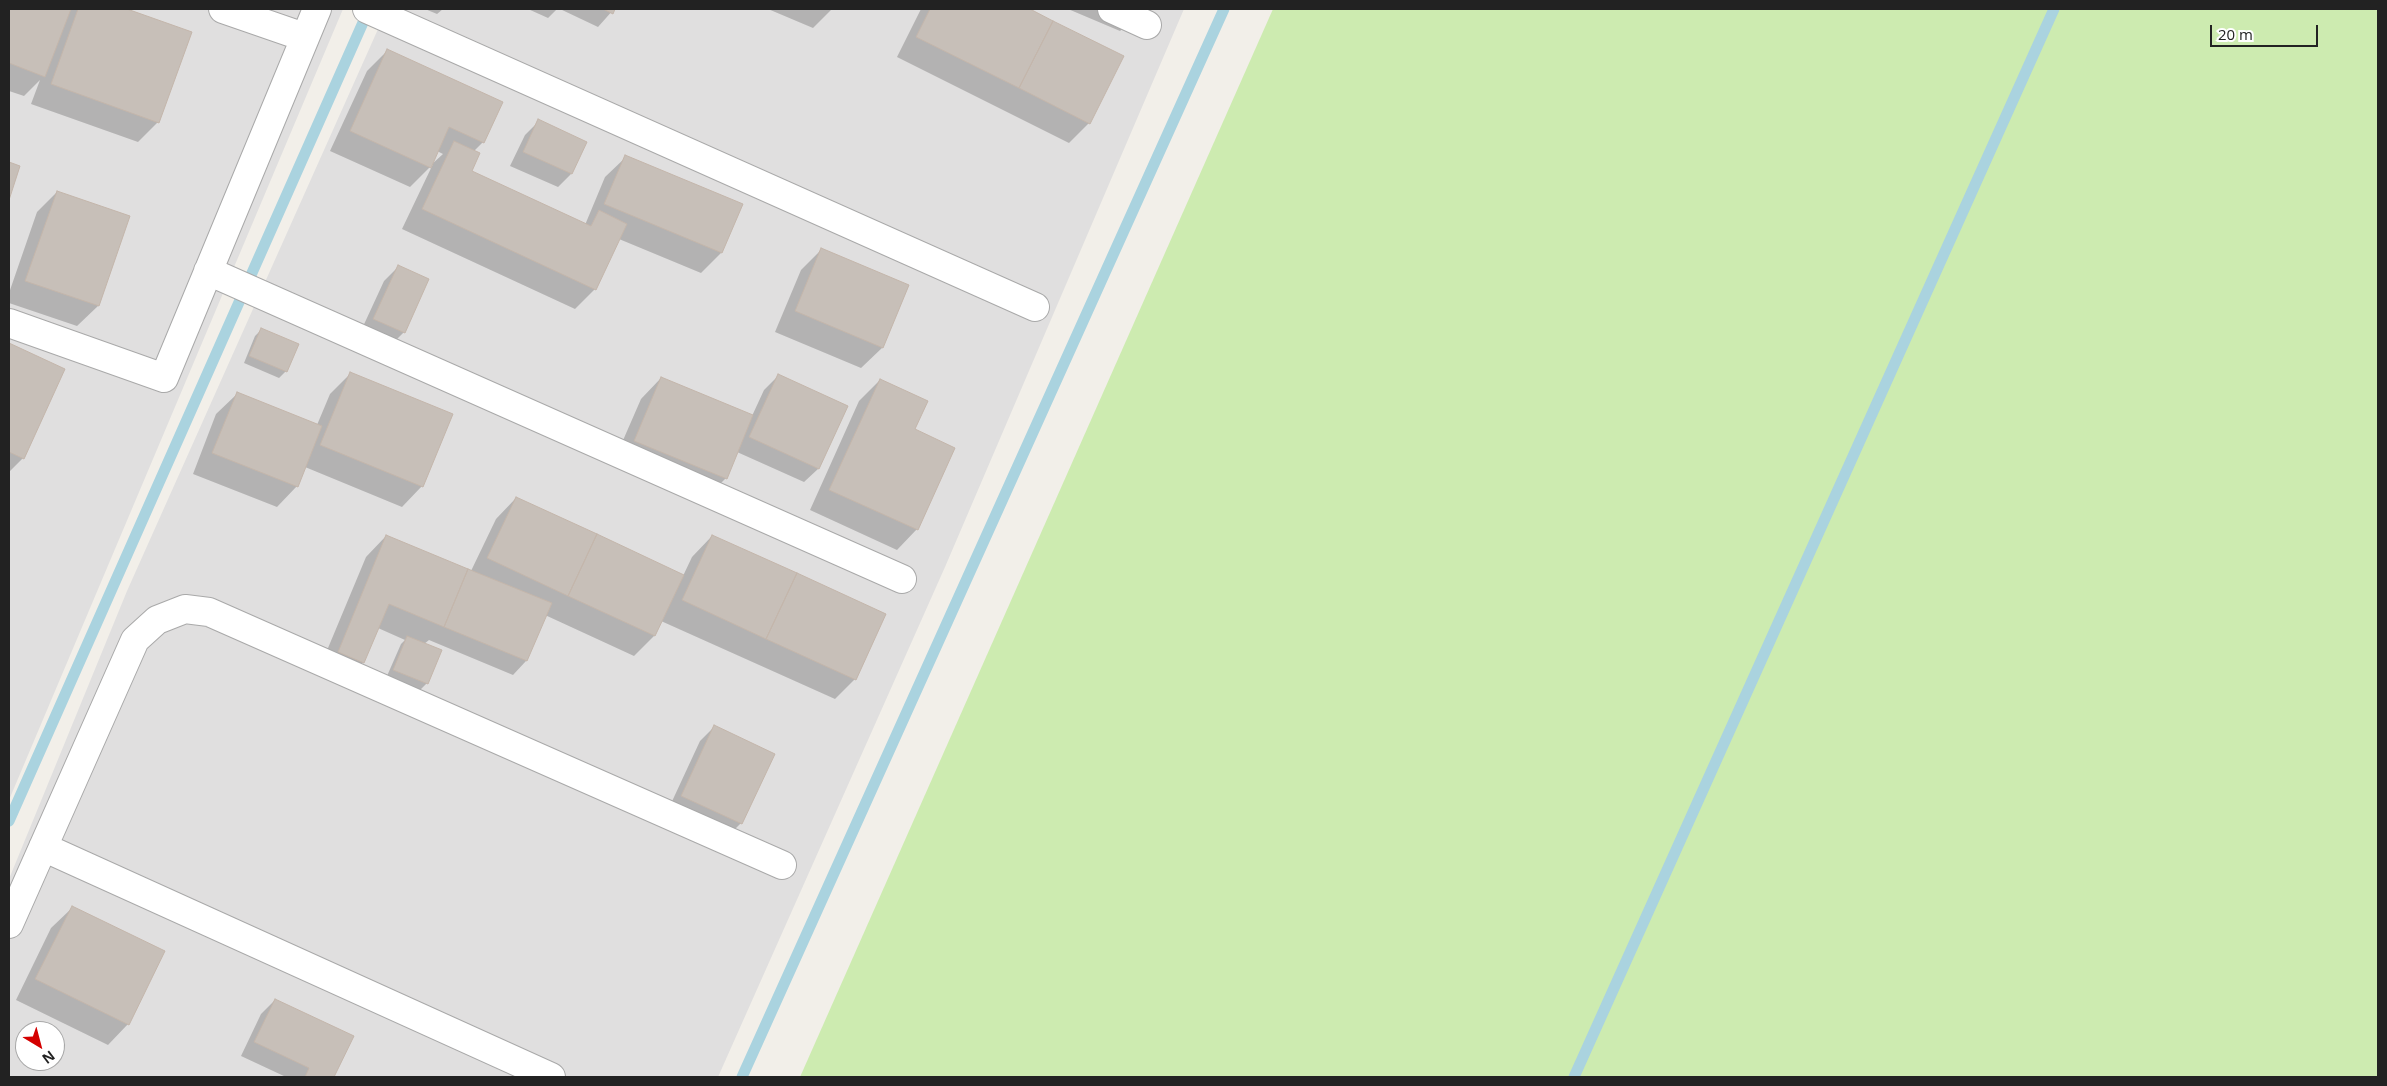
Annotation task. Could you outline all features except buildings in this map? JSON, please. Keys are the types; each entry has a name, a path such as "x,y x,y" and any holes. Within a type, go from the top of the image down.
{"street":[{"path":"223,9 304,37"},
{"path":"9,323 164,378 317,9"},
{"path":"367,9 1035,307"},
{"path":"1112,9 1146,24"},
{"path":"208,271 902,579"},
{"path":"9,924 135,640 157,620 185,609 210,612 782,864"},
{"path":"43,847 551,1077"}],"shaded area":[{"path":"9,9 343,9 9,800"},
{"path":"387,9 1184,9 945,567 718,1077 9,1077 9,879 127,591"}],"green space":[{"path":"1273,9 2378,9 2378,1077 800,1077"}],"waterway":[{"path":"9,821 369,9"},
{"path":"742,1077 1224,9"},
{"path":"1574,1077 2054,9"}]}
